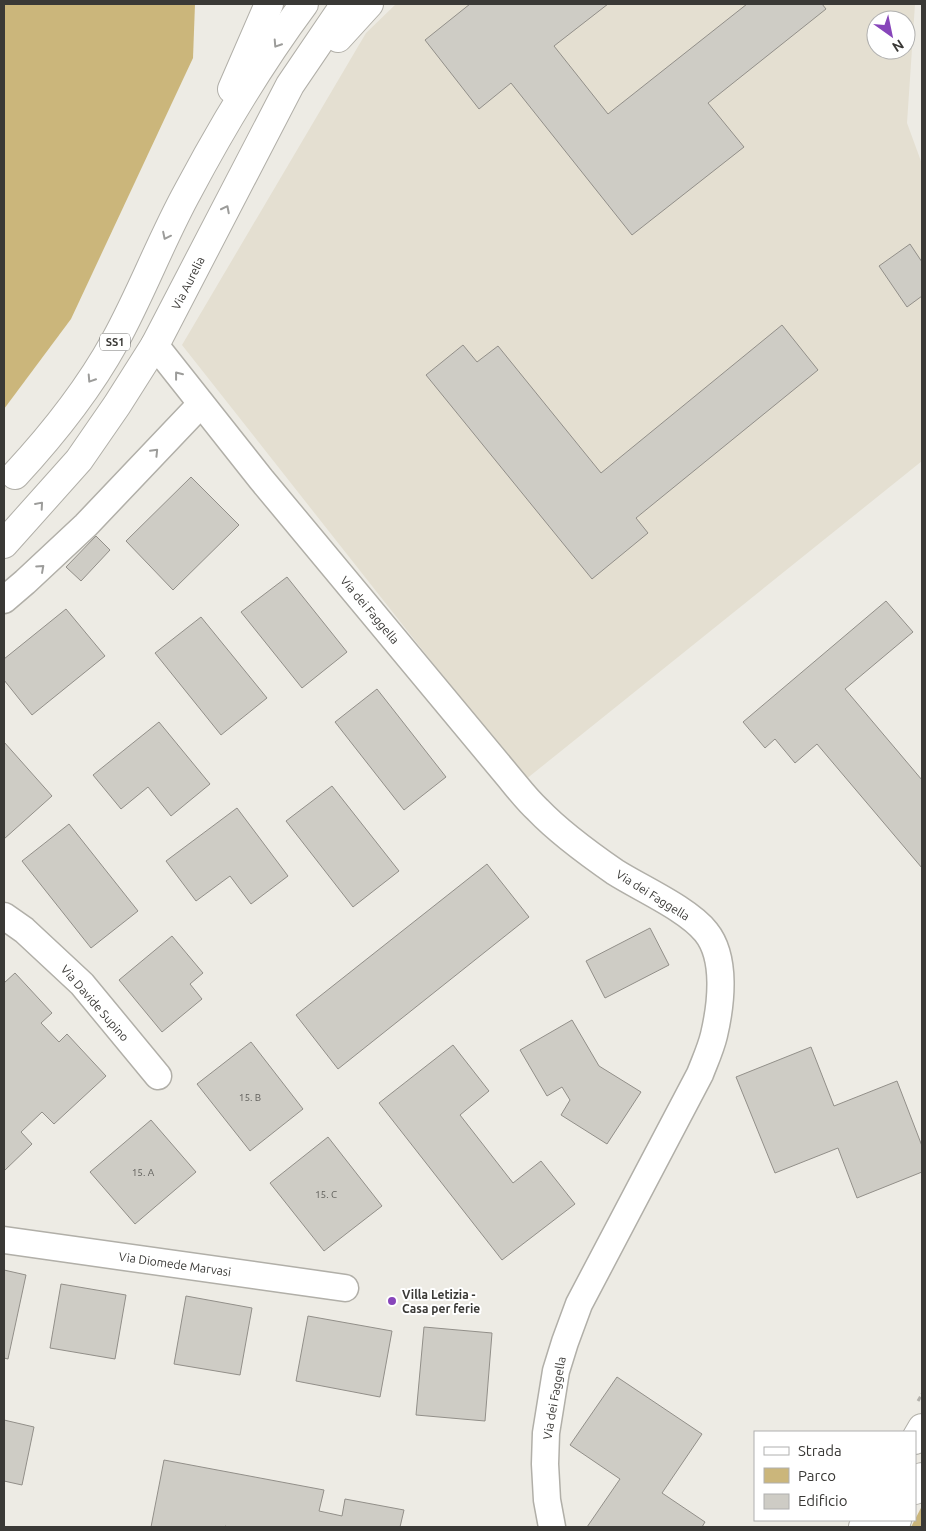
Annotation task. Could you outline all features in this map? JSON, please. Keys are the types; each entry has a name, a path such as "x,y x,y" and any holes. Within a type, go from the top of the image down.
{"main road":[{"name":"SS1","path":"10,480 68,414 111,348 187,192 240,100 304,4"},
{"name":"Via Aurelia","path":"4,544 79,460 113,412 155,345 290,85 345,4"},
{"path":"290,85 335,42 369,4"},
{"path":"187,192 266,8"}],"street":[{"name":"Via dei Faggella","path":"155,345 261,480 537,810 554,826 614,871 693,920 706,932 716,950 720,977 719,1003 714,1036 708,1054 700,1074 579,1304 556,1371 546,1433 545,1464 547,1500 552,1527"},
{"path":"4,600 26,582 86,525 201,404"},
{"name":"Via Davide Supino","path":"4,916 24,930 82,984 158,1076"},
{"name":"Via Diomede Marvasi","path":"4,1240 346,1288"}],"shaded area":[{"path":"396,4 915,4 915,10 866,10 866,60 911,60 907,123 922,164 922,461 525,780 182,345 366,33"}],"green space":[{"path":"4,4 195,4 193,58 71,319 4,409"},
{"path":"922,1506 922,1527 911,1527 916,1521"}],"building":[{"path":"470,4 608,4 554,46 608,114 747,4 822,4 826,9 708,103 744,147 632,235 511,83 479,109 425,40"},
{"path":"910,244 922,262 922,296 907,307 879,266"},
{"path":"782,325 818,370 636,518 648,533 592,579 426,375 463,345 477,362 498,346 601,473"},
{"path":"191,477 239,525 173,590 126,541"},
{"path":"96,536 110,550 81,581 66,567"},
{"path":"287,577 347,652 302,688 241,612"},
{"path":"886,601 913,632 845,689 922,780 922,868 817,744 795,763 775,739 765,748 743,722"},
{"path":"66,609 105,656 32,715 4,680 4,659"},
{"path":"201,617 267,698 221,735 155,653"},
{"path":"377,689 446,777 404,810 335,722"},
{"path":"159,722 210,784 171,816 148,787 121,809 93,775"},
{"path":"4,742 52,796 4,839"},
{"path":"332,786 399,871 353,907 286,821"},
{"path":"237,808 288,876 251,904 230,876 196,901 166,861"},
{"path":"69,824 138,911 91,948 22,861"},
{"path":"487,864 529,917 338,1069 296,1015"},
{"path":"650,928 669,965 605,998 586,961"},
{"path":"172,936 203,973 190,984 202,999 162,1032 119,980"},
{"path":"15,973 52,1013 41,1023 59,1042 67,1034 106,1076 54,1124 42,1112 21,1132 32,1144 4,1171 4,983"},
{"path":"572,1020 599,1066 641,1092 607,1144 561,1115 570,1100 562,1087 547,1096 520,1050"},
{"path":"251,1042 303,1109 250,1151 197,1084"},
{"path":"453,1045 489,1091 460,1115 513,1183 541,1161 575,1204 502,1260 379,1103"},
{"path":"811,1047 834,1106 897,1081 922,1146 922,1172 857,1198 838,1148 775,1173 736,1077"},
{"path":"151,1120 196,1172 135,1224 90,1172"},
{"path":"328,1137 382,1206 324,1251 270,1183"},
{"path":"4,1270 26,1275 8,1359 4,1358"},
{"path":"61,1284 126,1295 115,1359 50,1348"},
{"path":"186,1296 252,1308 240,1375 174,1364"},
{"path":"308,1316 392,1331 380,1397 296,1381"},
{"path":"424,1327 492,1333 485,1421 416,1415"},
{"path":"617,1377 702,1434 662,1493 705,1522 702,1527 587,1527 620,1479 570,1445"},
{"path":"4,1420 34,1427 22,1485 4,1481"},
{"path":"164,1460 324,1490 319,1511 342,1516 345,1499 404,1510 400,1527 151,1527"}],"place":[{"name":"Villa Letizia - Casa per ferie","path":"392,1301"}]}
